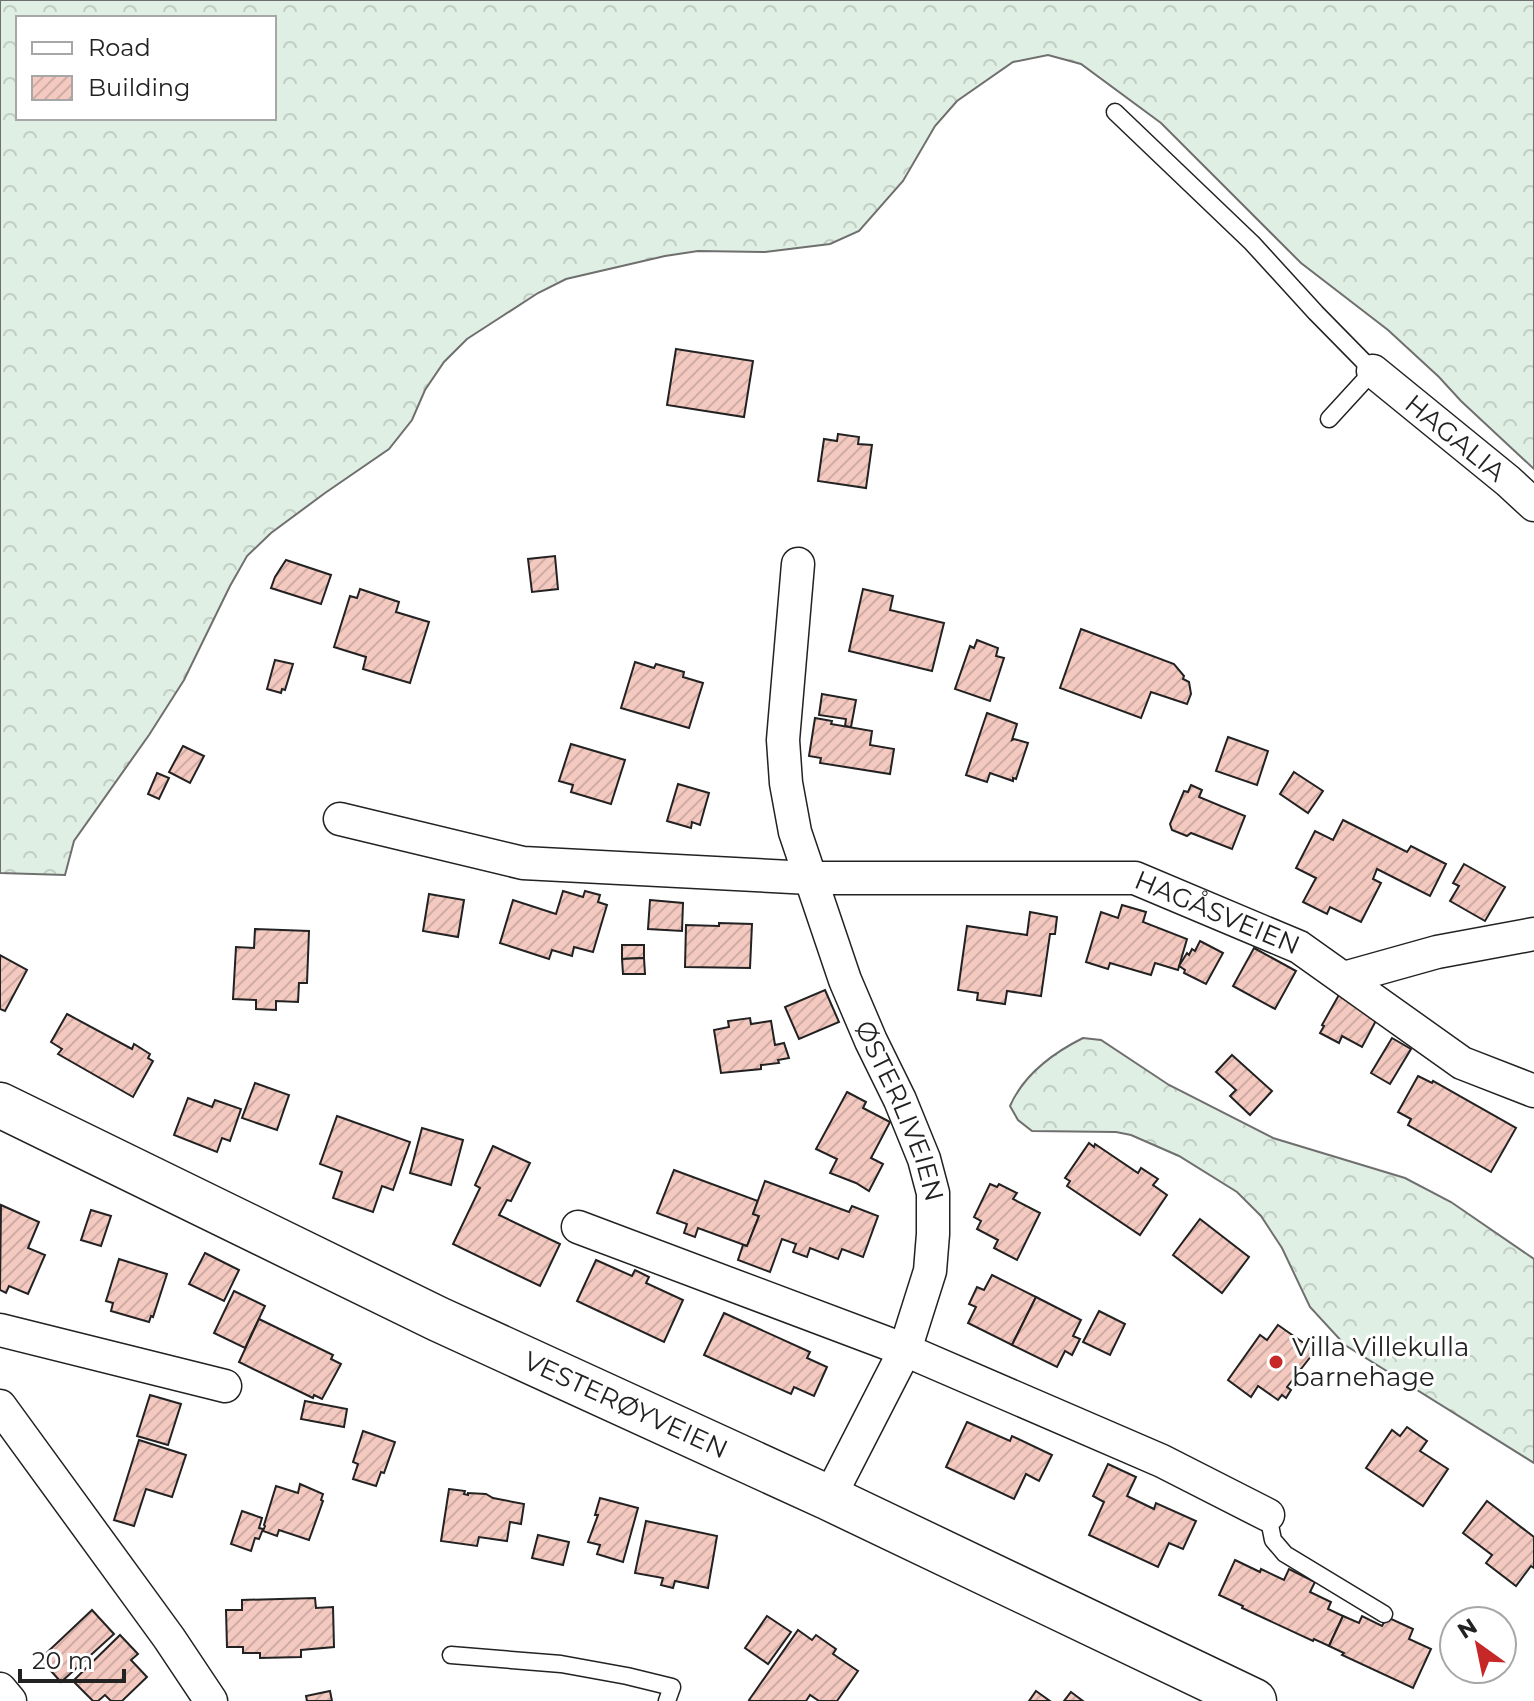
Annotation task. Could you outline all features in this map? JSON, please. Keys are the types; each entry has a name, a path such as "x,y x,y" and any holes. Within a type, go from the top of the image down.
{"main road":[{"name":"VESTERØYVEIEN","path":"0,1105 438,1319 829,1498 1254,1701"}],"street":[{"name":"HAGALIA","path":"1373,371 1534,505"},
{"name":"ØSTERLIVEIEN","path":"798,564 783,740 793,820 845,980 900,1100 924,1159 933,1193 930,1271 905,1350 829,1498"},
{"path":"340,819 523,863 810,878"},
{"name":"HAGÅSVEIEN","path":"810,878 1135,878 1299,947 1462,1063 1534,1091"},
{"path":"1344,978 1437,952 1534,934"},
{"path":"578,1227 905,1350 1162,1461 1268,1515"},
{"path":"0,1330 225,1386"},
{"path":"0,1406 160,1625 211,1701"},
{"path":"0,1689 10,1701"}],"lane":[{"path":"1115,112 1252,243 1373,371 1329,419"},
{"path":"1268,1515 1273,1540 1285,1554 1384,1614"},
{"path":"451,1655 561,1664 627,1676 672,1687 667,1701"}],"green space":[{"path":"0,0 1534,0 1534,469 1388,330 1301,263 1161,123 1081,64 1048,55 1013,62 957,101 935,126 903,181 859,231 830,244 765,252 698,251 566,279 538,293 467,339 444,362 425,390 412,420 389,449 271,533 247,556 184,680 74,841 65,875 0,873"},
{"path":"1083,1038 1101,1040 1169,1085 1273,1138 1405,1178 1451,1202 1534,1259 1534,1463 1345,1345 1310,1307 1282,1248 1261,1216 1237,1192 1179,1156 1131,1135 1032,1131 1018,1120 1010,1106 1023,1084 1050,1058"}],"building":[{"path":"676,349 753,361 744,417 667,405"},
{"path":"838,434 859,437 858,444 872,445 866,488 818,481 824,439 837,441"},
{"path":"555,556 558,589 532,592 528,559"},
{"path":"286,560 331,575 321,604 271,588"},
{"path":"360,589 399,602 396,612 429,622 410,683 363,669 366,657 334,647 350,596 357,598"},
{"path":"863,589 893,596 890,610 944,623 932,671 849,651"},
{"path":"1081,629 1174,664 1184,676 1183,679 1189,682 1191,694 1187,704 1151,692 1141,718 1060,688"},
{"path":"977,640 998,648 996,656 1004,658 990,701 955,689 970,646 974,648"},
{"path":"275,660 293,664 285,690 282,689 281,693 267,689"},
{"path":"635,662 684,672 683,677 703,683 689,728 621,708"},
{"path":"822,694 856,700 851,727 845,726 846,719 819,715"},
{"path":"987,713 1017,724 1012,740 1028,743 1013,781 990,773 987,782 966,775"},
{"path":"815,718 872,731 870,745 894,749 890,774 820,763 821,758 809,756"},
{"path":"1228,737 1268,751 1257,785 1216,771"},
{"path":"571,744 625,760 611,804 571,792 573,785 559,781"},
{"path":"183,746 204,756 190,783 169,772"},
{"path":"1294,772 1323,791 1308,813 1280,794"},
{"path":"157,773 169,778 159,799 148,794"},
{"path":"678,784 709,793 700,825 692,822 691,828 667,821"},
{"path":"1191,785 1202,790 1199,797 1245,816 1232,849 1191,833 1187,836 1172,830 1170,824 1184,791 1188,792"},
{"path":"1343,820 1407,852 1411,846 1446,864 1430,896 1377,869 1373,879 1381,883 1361,922 1330,907 1327,914 1303,902 1316,878 1296,868 1315,831 1333,840"},
{"path":"1464,864 1505,887 1485,921 1450,901 1459,886 1453,883"},
{"path":"563,891 583,897 585,891 600,895 598,902 607,905 593,952 574,947 572,956 552,950 549,959 500,943 513,900 556,914"},
{"path":"429,894 464,900 458,937 423,931"},
{"path":"650,900 683,903 682,931 648,929"},
{"path":"1122,905 1146,912 1143,922 1187,939 1178,970 1155,963 1151,975 1110,963 1108,969 1086,962 1101,912 1118,918"},
{"path":"1030,912 1057,917 1055,934 1050,934 1041,996 1007,991 1005,1004 977,1000 978,993 958,990 967,926 1027,935"},
{"path":"719,923 752,924 750,968 685,967 686,925 719,926"},
{"path":"255,929 309,931 307,983 299,983 298,1002 276,1001 276,1010 256,1009 256,1000 233,999 236,947 254,948"},
{"path":"1200,941 1223,953 1206,984 1184,973 1185,970 1179,966 1187,953 1189,955 1192,949 1195,951"},
{"path":"622,945 644,945 644,958 622,959"},
{"path":"1254,948 1296,971 1275,1009 1233,986"},
{"path":"0,955 27,970 5,1011 0,1009"},
{"path":"644,958 645,974 623,974 622,959"},
{"path":"825,990 839,1022 799,1039 785,1007"},
{"path":"1340,993 1379,1015 1362,1047 1342,1036 1339,1043 1320,1033"},
{"path":"67,1014 132,1049 134,1044 150,1054 148,1058 153,1061 133,1097 58,1054 62,1049 51,1042"},
{"path":"750,1018 751,1024 771,1021 775,1045 784,1043 789,1058 778,1060 779,1063 761,1065 761,1069 721,1073 714,1030 729,1027 728,1021"},
{"path":"1392,1038 1411,1049 1390,1084 1371,1073"},
{"path":"1232,1055 1272,1091 1250,1115 1230,1096 1236,1090 1216,1072"},
{"path":"1418,1076 1433,1081 1516,1128 1491,1172 1408,1125 1411,1119 1398,1112"},
{"path":"255,1083 289,1095 277,1130 242,1118"},
{"path":"847,1092 866,1102 863,1108 890,1122 871,1158 883,1164 869,1191 830,1173 837,1159 816,1149"},
{"path":"188,1098 212,1107 215,1100 241,1109 230,1141 222,1138 217,1152 174,1135"},
{"path":"337,1116 410,1142 393,1190 382,1186 373,1212 333,1198 342,1172 320,1164"},
{"path":"422,1128 463,1140 451,1185 410,1173"},
{"path":"1089,1143 1138,1173 1141,1168 1158,1179 1153,1185 1167,1195 1140,1235 1067,1186 1070,1181 1065,1178"},
{"path":"493,1146 530,1163 511,1201 507,1200 499,1215 560,1244 540,1286 453,1244 480,1188 475,1185"},
{"path":"674,1170 758,1201 753,1214 759,1216 747,1246 698,1228 695,1237 684,1233 687,1224 657,1213"},
{"path":"765,1181 849,1212 852,1206 878,1216 863,1257 842,1249 838,1259 810,1248 807,1257 793,1252 796,1244 782,1239 770,1272 738,1260 759,1216 753,1214"},
{"path":"990,1184 997,1187 999,1184 1017,1193 1013,1199 1040,1213 1017,1260 994,1248 998,1240 977,1229 981,1221 974,1217"},
{"path":"1,1205 39,1222 28,1248 45,1255 28,1294 9,1286 6,1293 0,1290"},
{"path":"91,1210 111,1216 101,1246 81,1240"},
{"path":"1200,1219 1249,1257 1222,1293 1173,1255"},
{"path":"205,1253 239,1270 224,1301 189,1284"},
{"path":"119,1259 167,1274 149,1322 111,1311 113,1303 106,1301"},
{"path":"596,1260 632,1276 635,1270 649,1277 646,1283 683,1300 664,1342 577,1301"},
{"path":"992,1275 1036,1297 1012,1345 968,1323 976,1307 969,1304 977,1287 984,1290"},
{"path":"234,1291 265,1306 245,1348 214,1333"},
{"path":"1036,1297 1081,1320 1073,1336 1080,1339 1072,1355 1065,1351 1057,1367 1012,1345"},
{"path":"1099,1311 1125,1324 1110,1355 1083,1342"},
{"path":"724,1313 810,1352 807,1358 827,1367 814,1396 794,1387 791,1394 704,1355"},
{"path":"259,1319 333,1355 331,1359 341,1364 322,1399 314,1395 313,1398 239,1362"},
{"path":"1278,1325 1315,1351 1287,1387 1291,1390 1286,1398 1282,1395 1278,1400 1258,1386 1251,1397 1228,1380 1260,1335 1267,1340"},
{"path":"150,1395 181,1404 168,1445 137,1436"},
{"path":"305,1401 347,1409 344,1427 301,1419"},
{"path":"967,1422 1010,1441 1012,1436 1052,1455 1039,1481 1026,1474 1014,1499 946,1467"},
{"path":"1407,1427 1427,1441 1420,1451 1448,1469 1423,1506 1366,1468 1392,1430 1400,1436"},
{"path":"363,1431 395,1442 376,1486 353,1479 358,1464 353,1462"},
{"path":"139,1440 186,1455 172,1497 146,1489 134,1526 114,1520"},
{"path":"1108,1464 1136,1477 1127,1496 1154,1509 1156,1503 1196,1521 1183,1549 1169,1543 1158,1567 1089,1535 1104,1502 1093,1496"},
{"path":"300,1484 323,1494 309,1540 279,1530 277,1536 263,1531 276,1486 298,1493"},
{"path":"449,1489 524,1504 521,1524 510,1522 507,1541 479,1537 477,1546 441,1541"},
{"path":"600,1498 638,1508 623,1562 597,1554 600,1545 588,1542 598,1515 595,1515"},
{"path":"1487,1501 1534,1537 1534,1568 1531,1566 1516,1586 1486,1563 1492,1555 1463,1533"},
{"path":"242,1511 262,1518 259,1528 263,1529 259,1539 255,1538 251,1551 231,1544"},
{"path":"646,1521 717,1536 708,1588 675,1581 673,1588 661,1585 663,1578 635,1573"},
{"path":"538,1535 569,1542 563,1565 532,1558"},
{"path":"1235,1560 1284,1580 1289,1569 1315,1582 1310,1592 1331,1602 1328,1609 1343,1616 1329,1646 1219,1595"},
{"path":"315,1598 316,1608 333,1607 334,1647 301,1650 301,1657 260,1658 260,1653 243,1653 243,1647 227,1647 226,1610 242,1610 242,1600"},
{"path":"92,1610 114,1634 61,1682 40,1659"},
{"path":"767,1616 791,1632 768,1664 745,1648"},
{"path":"1343,1616 1359,1623 1362,1616 1382,1626 1387,1617 1413,1629 1409,1639 1431,1649 1413,1688 1329,1646"},
{"path":"798,1630 812,1640 816,1635 836,1649 833,1654 858,1671 837,1701 819,1701 810,1695 806,1701 749,1700"},
{"path":"120,1635 138,1654 131,1660 147,1677 122,1701 111,1701 105,1695 93,1701 73,1681"},
{"path":"330,1691 332,1701 307,1701 306,1696"},
{"path":"1036,1691 1050,1701 1029,1701"},
{"path":"1071,1692 1083,1701 1064,1701"}],"place":[{"name":"Villa Villekulla barnehage","path":"1276,1362"}]}
